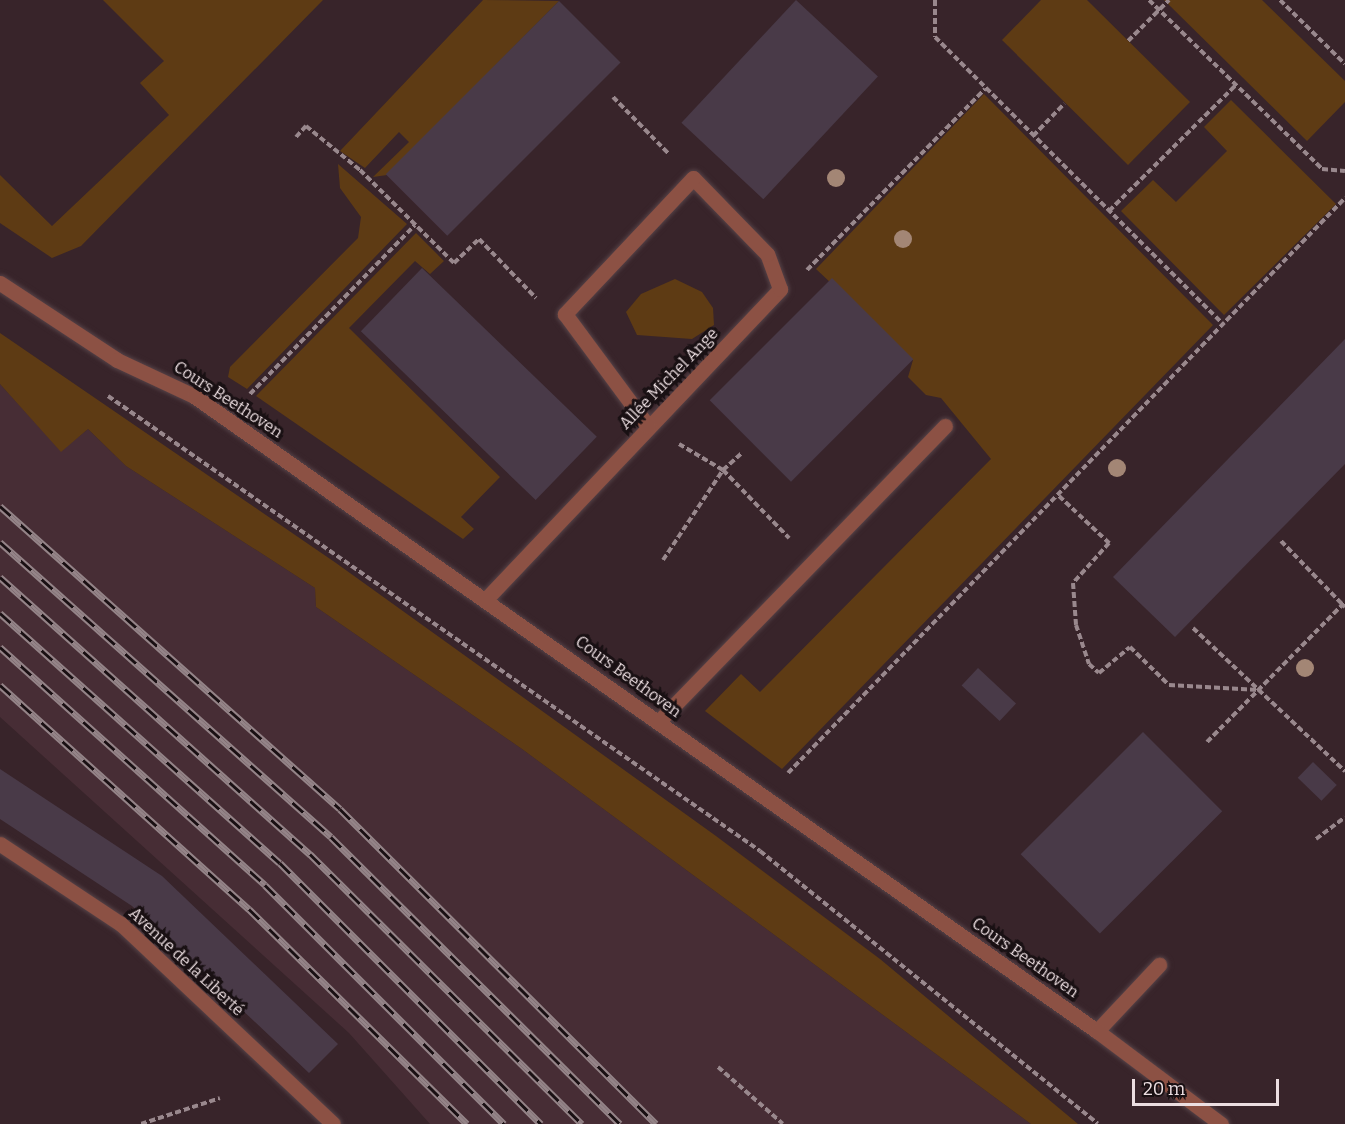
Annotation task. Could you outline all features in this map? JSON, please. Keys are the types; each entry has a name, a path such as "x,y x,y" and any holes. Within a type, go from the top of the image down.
{"street":[{"path":"648,426 565,314 693,178 767,254 780,289"},
{"name":"Cours Beethoven","path":"0,284 117,360 180,386 486,598 1097,1031 1221,1124"},
{"name":"Allée Michel Ange","path":"486,598 780,289"},
{"path":"659,722 810,560 945,426"},
{"name":"Avenue de la Liberté","path":"0,844 121,924 333,1124"},
{"path":"1097,1031 1159,964"}],"path":[{"path":"935,0 935,37 1224,325"},
{"path":"1149,0 1322,169 1345,171"},
{"path":"1128,41 1168,0"},
{"path":"1280,0 1345,64"},
{"path":"1109,211 1236,85"},
{"path":"780,289 812,266 985,88"},
{"path":"612,97 693,178"},
{"path":"1033,136 1064,104"},
{"path":"296,137 306,126 454,263 479,239 546,308 565,314"},
{"path":"784,777 1059,496 1345,198"},
{"path":"247,398 415,225"},
{"path":"99,389 760,851 1098,1124"},
{"path":"648,426 723,470 810,560"},
{"path":"663,560 723,470 742,453"},
{"path":"1059,496 1109,543 1073,583 1076,625 1089,664 1099,673 1130,647 1169,685 1259,690"},
{"path":"1207,742 1344,604 1281,541"},
{"path":"1193,628 1345,771"},
{"path":"1316,838 1345,817"},
{"path":"718,1067 783,1124"},
{"path":"141,1124 220,1098"}],"shaded area":[{"path":"103,0 323,0 81,246 52,258 0,223 0,175 52,226 169,115 140,83 164,61"},
{"path":"483,0 559,1 387,175 373,177 409,142 399,132 365,168 340,151"},
{"path":"1041,0 1087,0 1190,102 1128,165 1002,40"},
{"path":"1164,0 1262,0 1345,81 1345,102 1307,141"},
{"path":"984,94 1213,325 782,769 705,711 741,674 760,692 991,459 941,398 926,395 908,377 913,360 816,269"},
{"path":"1231,100 1336,204 1224,315 1121,211 1153,180 1176,202 1227,151 1204,127"},
{"path":"338,164 407,224 247,389 228,377 230,367 358,238 361,217 340,188"},
{"path":"416,233 444,261 430,274 415,261 349,328 500,477 461,517 474,529 463,539 256,396"},
{"path":"675,279 702,292 713,308 714,325 692,339 637,335 626,312 641,294"},
{"path":"0,333 336,563 716,836 880,959 1078,1124 1031,1124 522,749 316,607 315,588 126,466 88,429 61,452 0,384"},
{"path":"0,384 61,451 88,429 126,466 315,588 316,607 522,749 1031,1124 430,1124 349,1033 0,717"}],"building":[{"path":"796,0 878,76 763,199 681,123"},
{"path":"559,1 621,63 447,236 386,174"},
{"path":"422,268 597,437 536,500 361,331"},
{"path":"832,278 913,359 791,482 710,400"},
{"path":"1345,339 1345,464 1175,637 1113,577"},
{"path":"978,668 1016,703 1000,721 962,686"},
{"path":"1143,732 1222,811 1100,934 1021,854"},
{"path":"1313,762 1337,785 1321,801 1298,778"},
{"path":"0,769 162,876 338,1044 309,1073 132,906 0,819"}],"railway":[{"path":"0,506 340,809 656,1124"},
{"path":"0,542 331,837 620,1124"},
{"path":"0,577 310,854 582,1124"},
{"path":"0,613 280,863 541,1124"},
{"path":"0,647 265,885 504,1124"},
{"path":"0,685 249,909 467,1124"}]}
